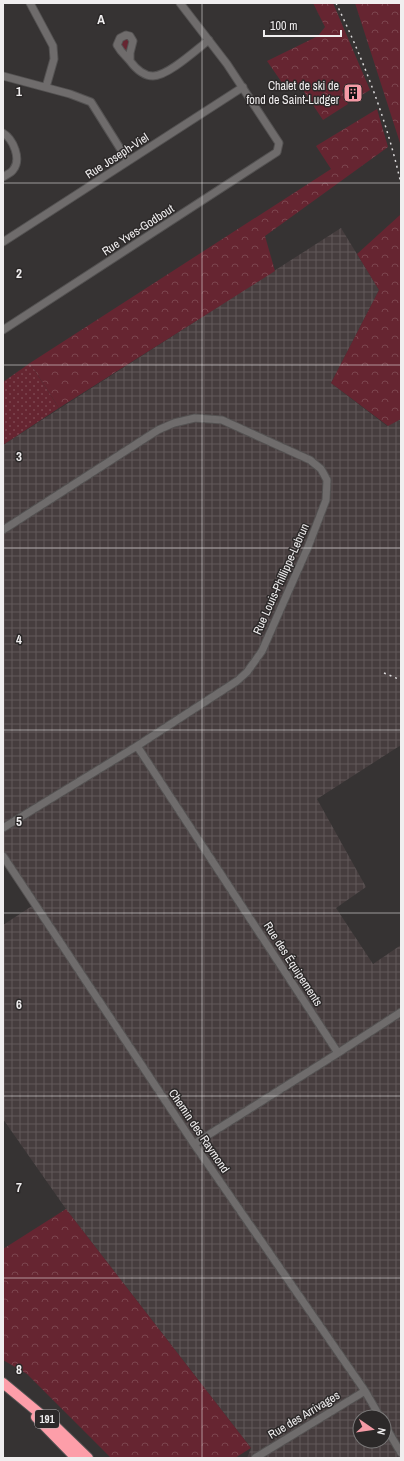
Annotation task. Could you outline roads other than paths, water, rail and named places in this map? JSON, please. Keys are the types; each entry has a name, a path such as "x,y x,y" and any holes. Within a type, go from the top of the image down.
{"highway":[{"name":"191","path":"3,1384 76,1458"},
{"name":"191","path":"3,1384 56,1427 88,1458"}],"street":[{"path":"30,3 53,46 54,59 46,87"},
{"path":"180,3 243,87"},
{"path":"130,61 140,72 146,75 158,76 172,68 209,40"},
{"path":"3,76 46,87 82,98 90,102 128,162"},
{"name":"Rue Yves-Godbout","path":"3,330 274,155 279,148 278,143 243,87"},
{"name":"Rue Joseph-Viel","path":"3,242 243,87"},
{"path":"3,132 11,141 17,159 13,170 3,177"},
{"name":"Rue Louis-Phillippe-Lebrun","path":"3,530 82,478 174,423 195,418 222,420 310,460 321,469 327,480 326,500 308,547 262,651 237,681 137,746 3,828"},
{"name":"Rue des Équipements","path":"137,746 338,1053"},
{"name":"Chemin des Raymond","path":"3,856 194,1144 365,1391 375,1409"},
{"path":"194,1144 401,1012"},
{"name":"Rue des Arrivages","path":"255,1458 365,1391"},
{"path":"392,1438 401,1453"}],"railway":[{"path":"336,3 356,47 382,114 401,184"},
{"path":"384,673 401,680"}],"place":[{"name":"Chalet de ski de fond de Saint-Ludger","path":"353,93"}]}
